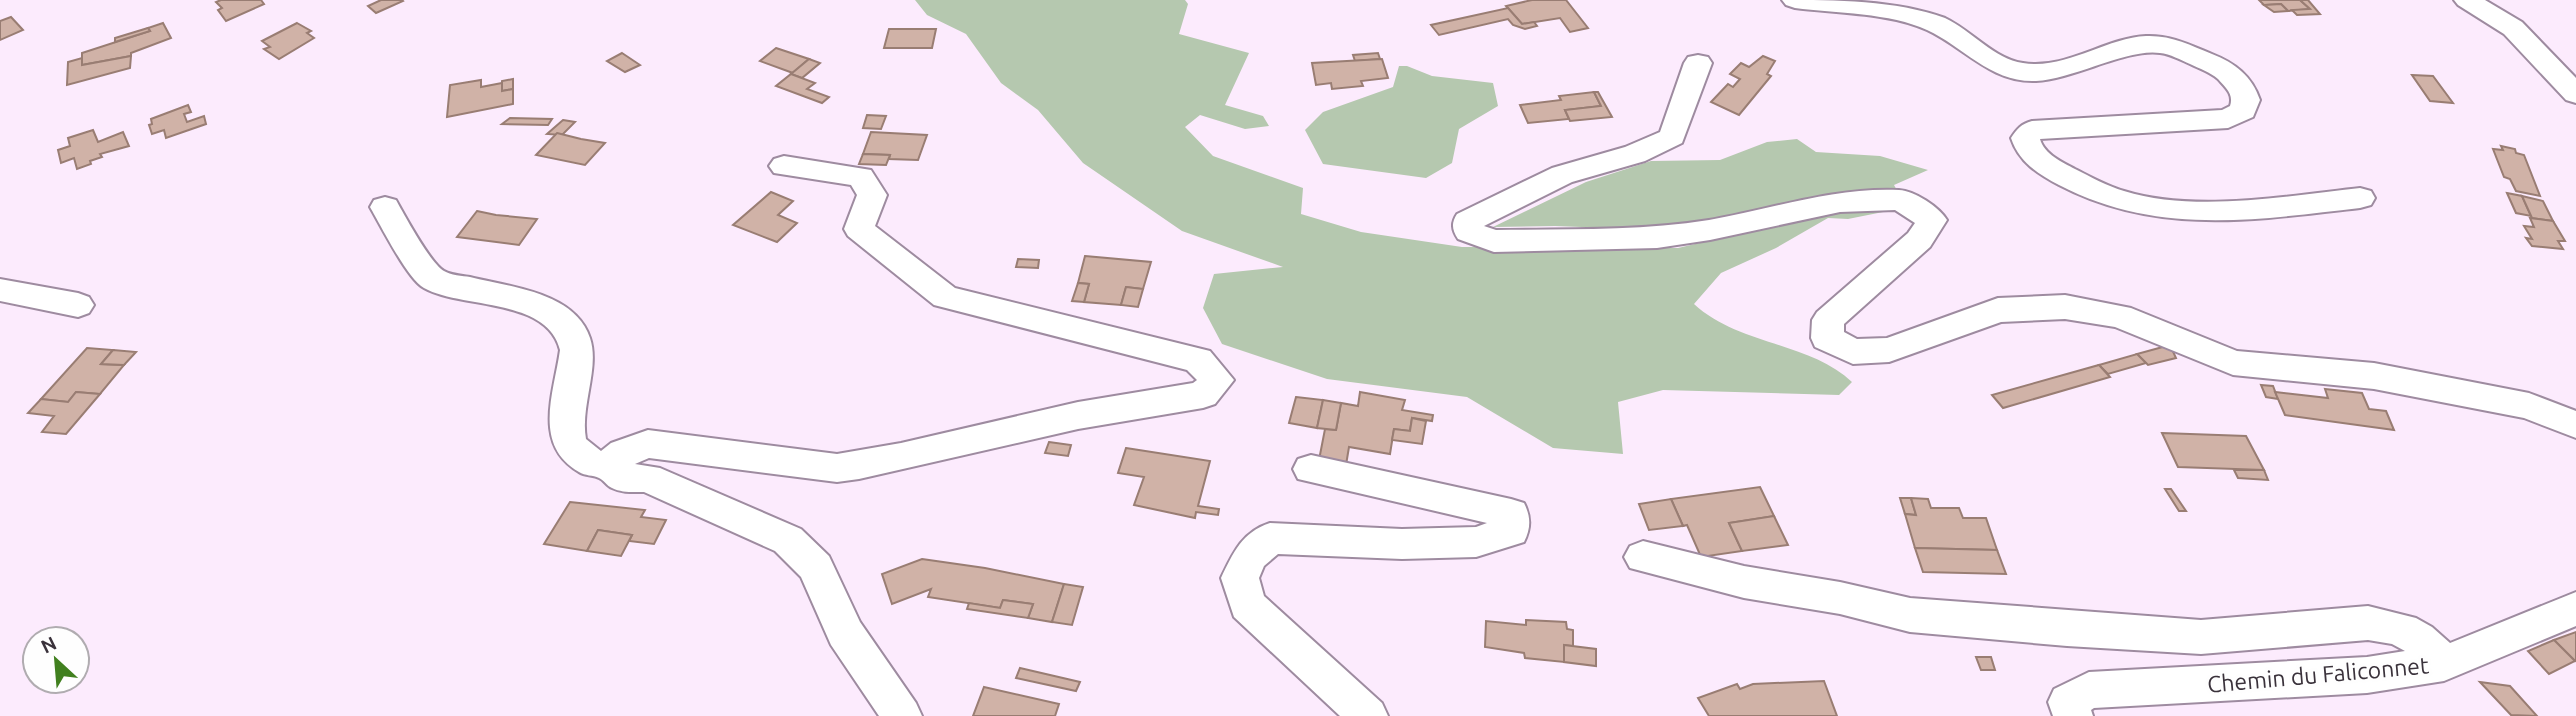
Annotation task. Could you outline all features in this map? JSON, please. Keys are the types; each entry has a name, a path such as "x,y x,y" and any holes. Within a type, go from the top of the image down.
{"street":[{"path":"1795,0 1900,13 1936,24 1999,65 2015,71 2034,73 2059,70 2144,44 2167,45 2222,68 2242,88 2246,100 2243,111 2228,120 2032,130 2025,138 2028,150 2043,163 2117,200 2162,208 2194,209 2293,205 2360,198"},
{"path":"2467,0 2513,28 2576,94"},
{"path":"1698,63 1672,137 1635,154 1562,175 1468,221 1469,232 1494,241 1657,237 1710,230 1840,202 1901,200 1931,220 1919,240 1828,320 1827,338 1853,352 1889,350 1998,310 2065,307 2120,316 2233,363 2374,376 2529,406 2576,425"},
{"path":"609,466 623,453 648,444 837,468 893,461 1003,432 1131,403 1203,395 1217,380 1198,360 945,298 859,229 872,195 861,177 784,166"},
{"path":"385,207 412,254 433,279 531,303 559,319 573,335 577,349 566,423 570,446 592,463 609,466 624,478 647,478 789,540 816,567 845,634 902,716"},
{"path":"0,290 78,305"},
{"path":"1311,469 1511,514 1511,531 1476,542 1402,544 1270,538 1250,556 1240,578 1248,605 1368,716"},
{"path":"1643,557 1744,583 1840,598 1910,615 2054,628 2201,637 2368,623 2394,626 2419,637 2444,663"},
{"name":"Chemin du Faliconnet","path":"2073,716 2068,702 2090,690 2367,675 2444,663 2576,609"}],"green space":[{"path":"915,0 1185,0 1188,4 1179,34 1249,53 1225,105 1263,116 1269,126 1245,129 1200,115 1185,127 1213,156 1303,188 1301,214 1361,232 1462,247 1678,248 1742,233 1555,226 1493,227 1586,182 1651,161 1720,160 1767,142 1797,139 1816,152 1880,156 1928,170 1894,185 1899,194 1888,211 1848,219 1828,218 1776,248 1721,273 1694,304 1731,328 1816,359 1835,369 1852,382 1839,395 1663,390 1618,402 1623,454 1553,448 1467,397 1327,379 1222,344 1203,308 1214,274 1283,267 1182,231 1083,163 1038,110 1001,83 966,34 927,15"},
{"path":"1399,66 1407,66 1432,76 1493,83 1498,106 1459,129 1452,163 1426,178 1323,164 1305,130 1323,112 1393,87"}],"building":[{"path":"261,0 264,4 226,21 218,10 222,8 216,2"},
{"path":"381,0 403,1 376,13 368,6"},
{"path":"1532,0 1566,0 1588,28 1570,32 1560,18 1522,24 1506,6"},
{"path":"2259,0 2300,0 2310,9 2288,11 2281,4 2264,5"},
{"path":"2300,0 2308,0 2320,14 2297,15 2292,10 2310,9"},
{"path":"2281,4 2288,11 2274,12 2264,5"},
{"path":"1508,8 1522,24 1534,22 1537,26 1525,29 1513,25 1508,19 1439,35 1431,25"},
{"path":"11,17 23,30 0,40 0,21"},
{"path":"163,23 171,38 131,53 131,56 82,65 82,53 150,31 148,28"},
{"path":"297,23 311,31 307,33 314,38 279,59 264,49 270,47 262,41"},
{"path":"148,28 150,31 115,42 115,38"},
{"path":"889,29 936,29 932,48 884,48"},
{"path":"776,48 809,59 793,73 760,61"},
{"path":"622,53 640,65 625,72 607,61"},
{"path":"1378,53 1380,59 1355,61 1353,55"},
{"path":"131,56 130,68 67,85 68,62 82,58 82,65"},
{"path":"1763,56 1775,61 1767,74 1771,76 1739,115 1711,102 1728,84 1733,87 1740,79 1730,74 1741,63 1749,67"},
{"path":"809,59 820,63 802,78 791,74"},
{"path":"1382,59 1388,78 1361,81 1363,86 1332,89 1331,83 1316,85 1312,63"},
{"path":"791,74 815,83 807,89 829,97 822,103 776,86"},
{"path":"2412,75 2433,76 2453,103 2430,101"},
{"path":"513,79 513,89 502,91 502,81"},
{"path":"481,80 481,87 502,83 502,91 513,89 513,104 447,117 450,85"},
{"path":"1594,92 1601,106 1565,110 1569,119 1528,123 1520,105 1561,100 1559,96"},
{"path":"1594,92 1598,92 1612,117 1570,121 1565,110 1601,106"},
{"path":"188,105 191,112 184,114 187,122 204,116 206,124 166,138 164,130 152,134 149,125 152,124 151,119"},
{"path":"867,115 886,116 881,129 863,128"},
{"path":"510,118 552,119 548,125 502,124"},
{"path":"563,120 575,122 562,135 547,134"},
{"path":"93,130 98,142 123,132 129,146 100,154 102,157 77,169 74,158 61,163 58,150 70,146 68,138"},
{"path":"871,132 927,135 918,160 889,159 890,155 863,154"},
{"path":"557,133 605,143 585,165 536,155"},
{"path":"2501,146 2515,149 2516,153 2524,155 2540,196 2516,191 2510,179 2504,177 2493,149 2503,150"},
{"path":"863,154 890,155 886,165 859,164"},
{"path":"771,192 793,201 778,215 797,223 777,242 733,225"},
{"path":"2507,193 2522,196 2531,216 2516,213"},
{"path":"2522,196 2543,201 2553,221 2532,218"},
{"path":"477,211 537,219 519,245 457,237"},
{"path":"2530,218 2553,221 2565,241 2558,241 2563,249 2532,246 2526,238 2532,239 2524,226 2534,227"},
{"path":"1085,256 1151,262 1143,289 1126,287 1121,305 1084,302 1089,284 1078,283"},
{"path":"1018,259 1039,260 1038,268 1016,267"},
{"path":"1078,283 1089,284 1084,302 1072,301"},
{"path":"1126,287 1143,289 1138,307 1121,305"},
{"path":"2170,345 2176,358 2148,365 2137,354"},
{"path":"87,348 113,350 101,364 124,365 100,394 76,392 68,402 41,399"},
{"path":"113,350 136,352 124,365 101,364"},
{"path":"2137,354 2146,363 2108,374 2099,365"},
{"path":"2099,365 2110,377 2003,408 1992,395"},
{"path":"2261,385 2273,386 2278,399 2266,397"},
{"path":"2325,389 2362,393 2369,409 2386,411 2394,430 2285,415 2275,392 2328,398"},
{"path":"76,392 100,394 66,434 42,432 54,416 28,413 41,399 68,402"},
{"path":"1360,392 1405,400 1402,410 1433,415 1432,421 1412,418 1410,431 1394,429 1390,454 1349,447 1346,465 1319,460 1325,429 1336,430 1341,403 1358,406"},
{"path":"1296,397 1323,400 1317,428 1289,423"},
{"path":"1323,400 1341,403 1336,430 1317,428"},
{"path":"1412,418 1426,421 1422,444 1392,440 1394,429 1410,431"},
{"path":"2162,433 2246,436 2264,470 2178,467"},
{"path":"1049,442 1071,445 1068,456 1045,453"},
{"path":"1126,448 1210,461 1198,506 1219,509 1218,515 1196,512 1195,518 1134,505 1144,477 1118,473"},
{"path":"2234,470 2264,470 2268,480 2238,478"},
{"path":"1760,487 1774,516 1729,523 1742,551 1701,557 1687,525 1683,526 1671,499"},
{"path":"2165,489 2171,489 2186,511 2179,511"},
{"path":"1900,498 1911,498 1916,515 1905,514"},
{"path":"1911,498 1928,499 1931,508 1959,508 1963,518 1986,518 1997,550 1915,548 1905,514 1916,515"},
{"path":"1671,499 1683,526 1649,530 1639,504"},
{"path":"570,502 645,510 641,517 666,520 654,544 629,541 632,535 598,530 587,551 544,544"},
{"path":"1774,516 1788,545 1742,551 1729,523"},
{"path":"598,530 632,535 621,556 587,551"},
{"path":"1915,548 1997,550 2006,574 1923,572"},
{"path":"922,559 1064,584 1052,622 1028,618 1033,604 1003,600 1000,608 928,597 931,589 892,604 882,574"},
{"path":"1064,584 1083,587 1072,625 1052,622"},
{"path":"1003,600 1033,604 1028,618 967,609 969,603 1000,608"},
{"path":"1526,620 1566,622 1567,629 1573,630 1573,646 1564,645 1564,662 1525,658 1524,653 1485,647 1486,621 1526,625"},
{"path":"2576,632 2576,660 2575,661 2554,640"},
{"path":"2554,640 2575,661 2549,674 2528,651"},
{"path":"1564,645 1596,649 1596,666 1564,662"},
{"path":"1976,657 1991,657 1995,670 1981,670"},
{"path":"1020,668 1080,682 1076,691 1016,678"},
{"path":"1824,681 1837,716 1709,716 1698,698 1737,684 1740,689 1753,684"},
{"path":"2480,682 2510,686 2537,716 2511,715"},
{"path":"984,687 1059,704 1055,716 973,716"}]}
